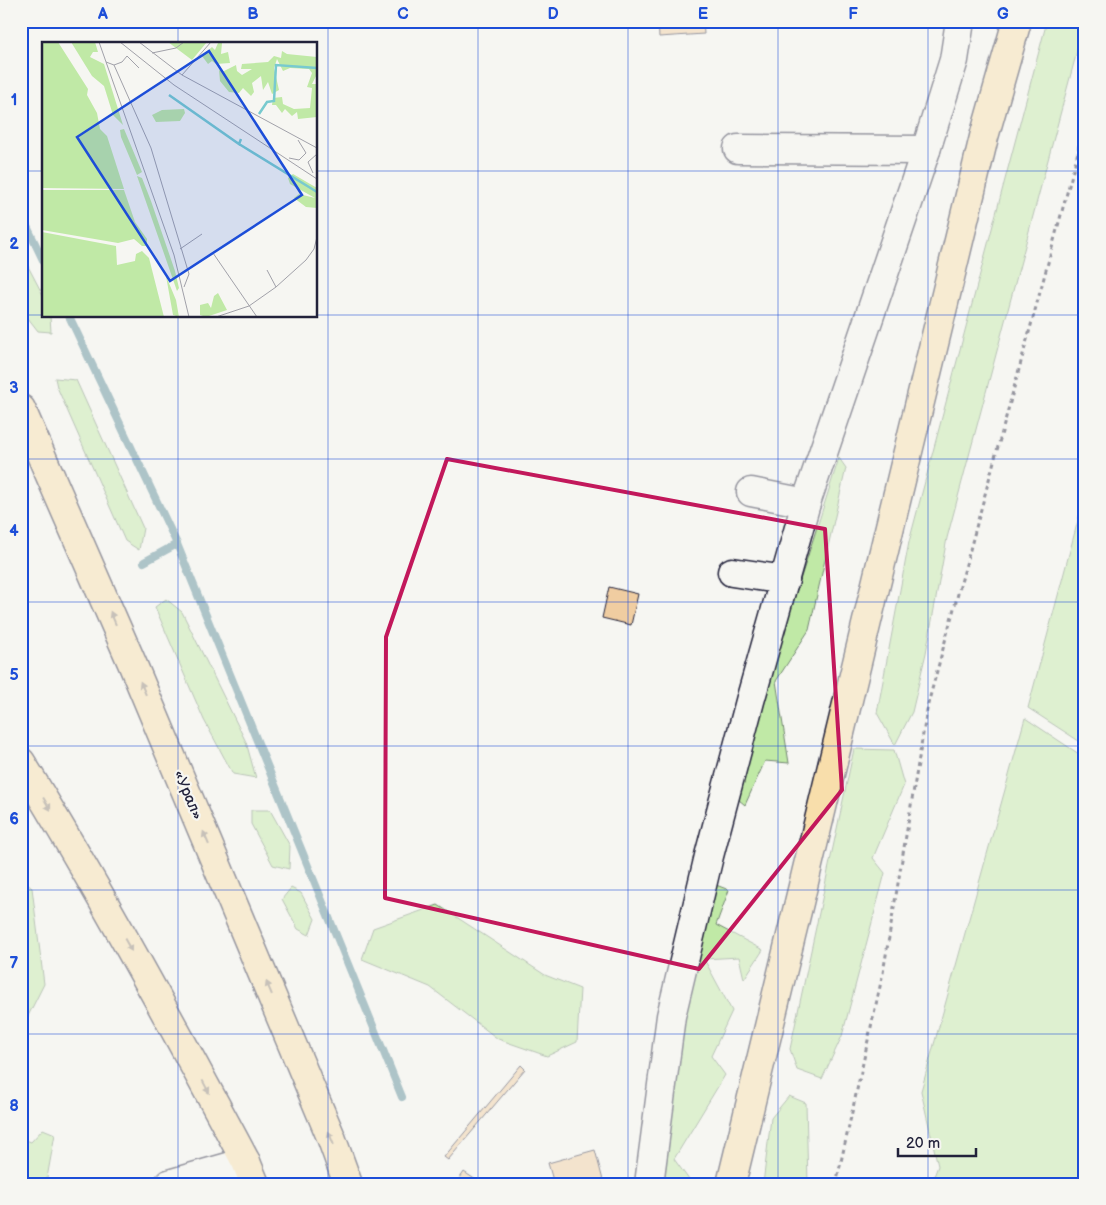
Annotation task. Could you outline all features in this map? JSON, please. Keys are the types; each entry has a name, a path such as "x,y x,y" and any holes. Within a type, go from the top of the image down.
{"main road":[{"path":"731,1184 984,138 1017,21"},
{"name":"«Урал»","path":"21,409 136,672 316,1101 348,1184"},
{"path":"21,432 51,474"},
{"path":"21,762 70,842 171,1023 251,1173"}],"lane":[{"path":"649,1184 671,1016 711,846 806,503 926,150 954,60 960,21"},
{"path":"738,150 926,150"},
{"path":"751,492 806,503"},
{"path":"732,572 784,580"},
{"path":"169,1184 251,1173"}],"path":[{"path":"836,1184 883,973 928,704 1072,175 1085,116"}],"highlighted area":[{"path":"447,459 825,529 842,790 699,969 385,898 386,637"}],"green space":[{"path":"1047,21 1083,21 1076,55 947,538 926,653 912,712 895,745 877,713 909,542"},
{"path":"21,253 42,293 42,318 50,318 51,332 38,331 21,309"},
{"path":"55,378 76,380 143,528 139,550 125,541 57,387"},
{"path":"839,458 846,468 809,630 776,681 789,763 765,761 745,805 732,794"},
{"path":"1085,494 1085,745 1028,708"},
{"path":"166,599 182,612 246,742 256,778 233,774 204,720 155,607"},
{"path":"1025,718 1085,758 1085,1184 931,1184 938,1166 921,1091"},
{"path":"854,749 894,750 904,785 873,858 885,873 842,1036 822,1079 797,1070 790,1049"},
{"path":"251,810 270,810 290,846 289,869 273,865 251,824"},
{"path":"21,879 32,888 44,984 21,1030"},
{"path":"711,883 729,890 716,925 763,950 744,979 739,957 704,959 732,1011 711,1056 725,1075 674,1159 692,1184 654,1184 692,922"},
{"path":"291,888 301,893 315,919 309,935 298,929 282,899"},
{"path":"438,905 545,975 580,989 577,1042 547,1056 498,1039 430,987 362,959 373,928"},
{"path":"789,1096 806,1103 808,1184 763,1184 771,1118"},
{"path":"43,1129 55,1134 47,1178 49,1184 21,1184 21,1138 31,1142"}],"building":[{"path":"658,21 703,21 704,34 659,37"},
{"path":"609,587 638,594 631,625 602,618"},
{"path":"521,1065 525,1069 448,1160 444,1157"},
{"path":"595,1150 604,1184 554,1184 548,1163"},
{"path":"464,1172 476,1180 473,1184 456,1184"}],"waterway":[{"path":"21,214 42,258"},
{"path":"70,318 177,544"},
{"path":"144,562 177,544 402,1097"}]}
